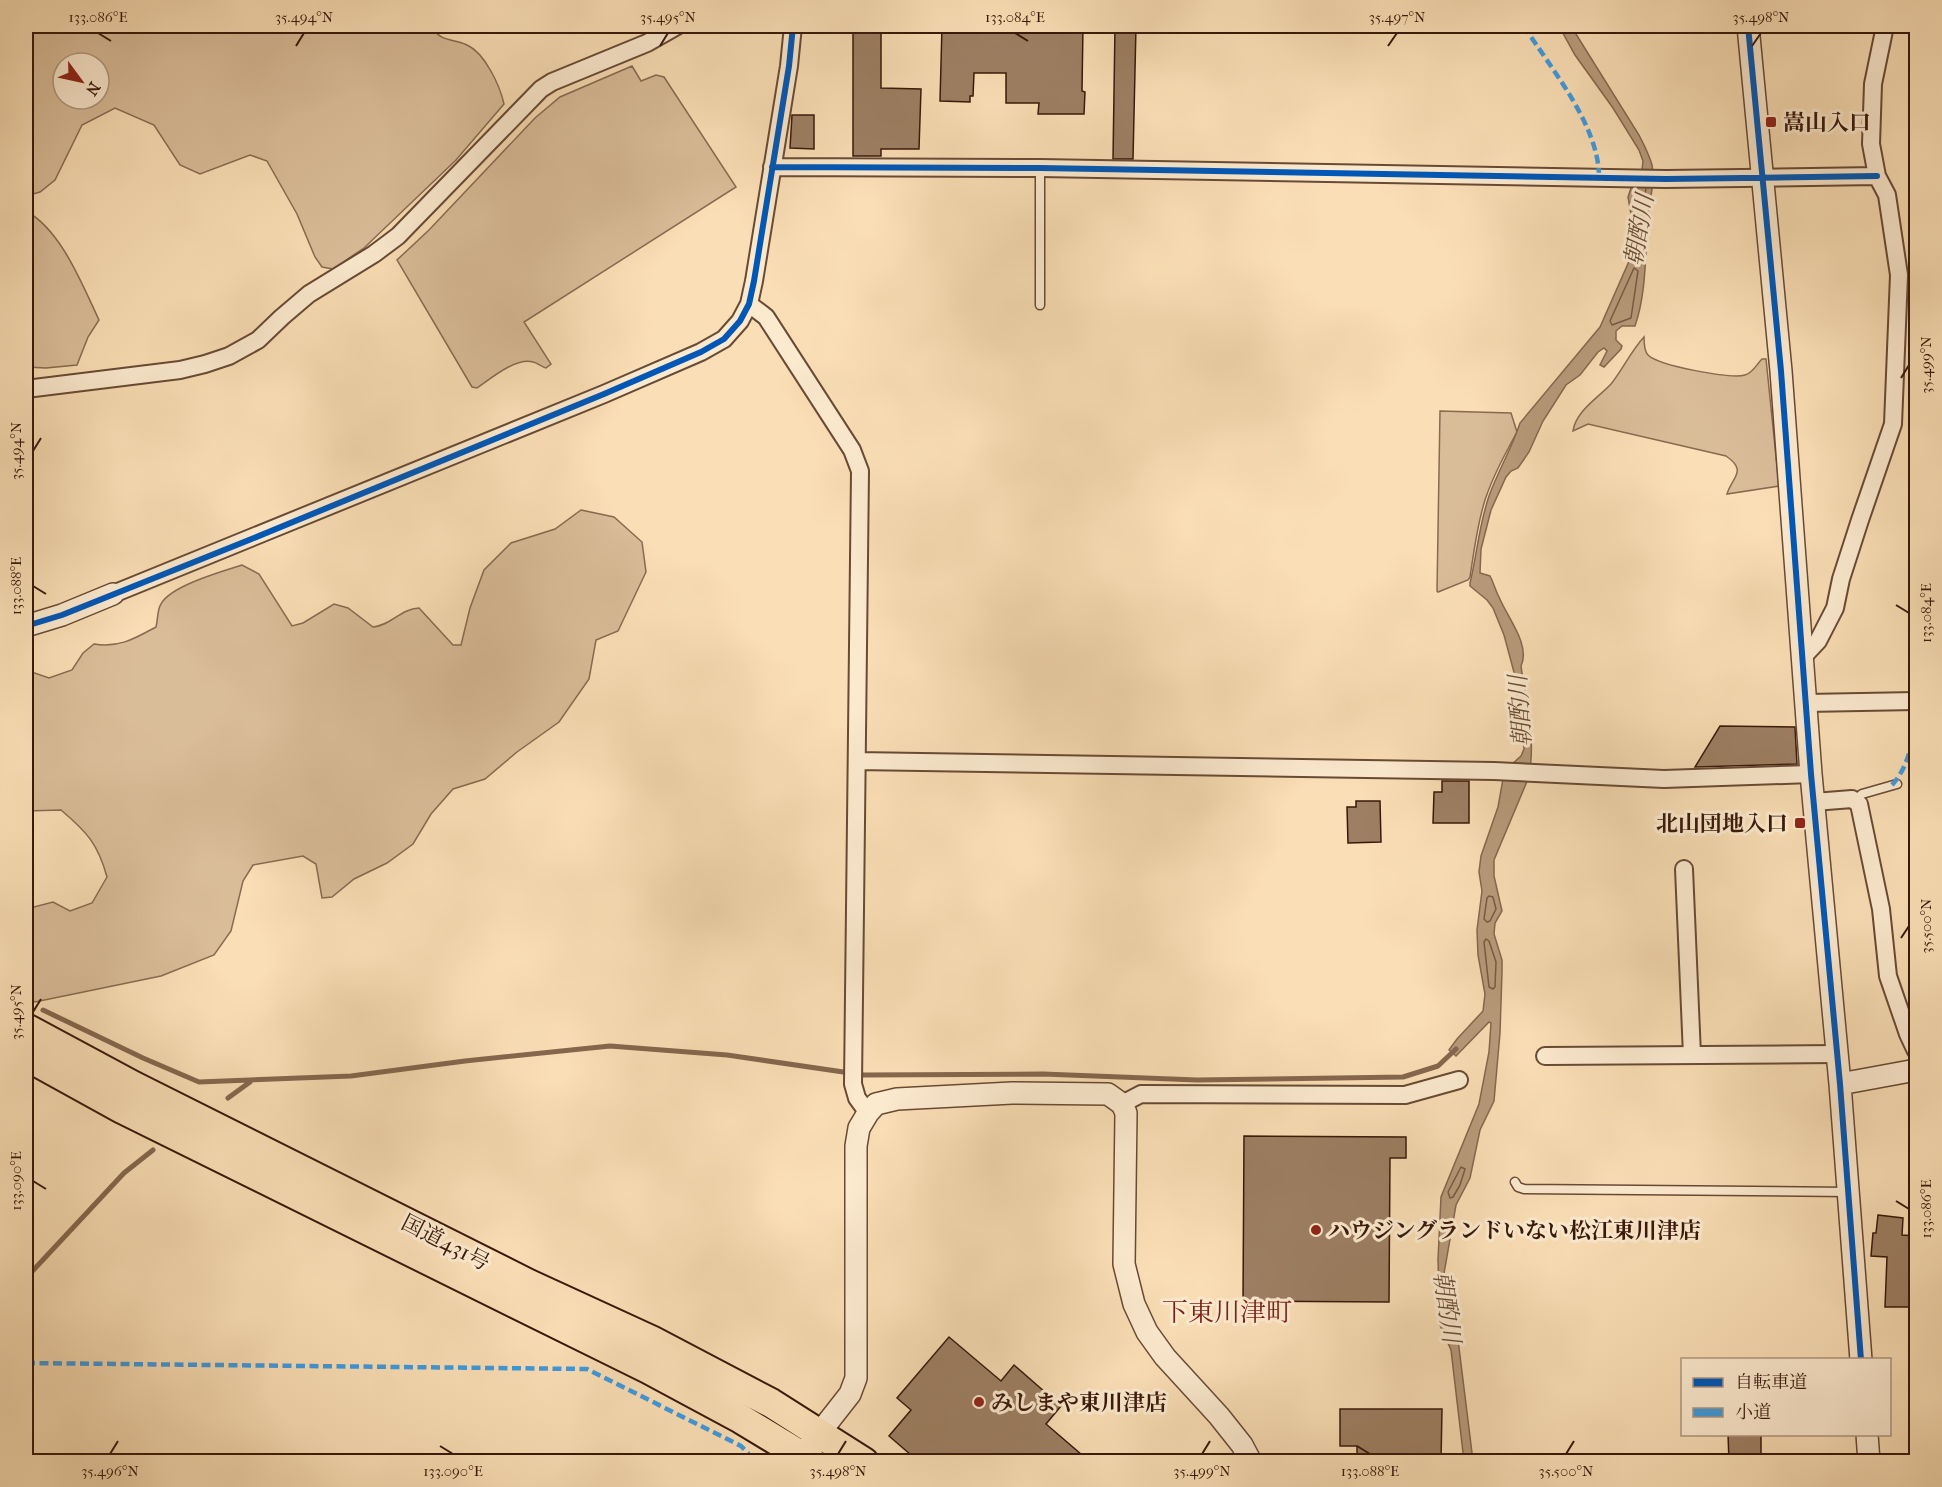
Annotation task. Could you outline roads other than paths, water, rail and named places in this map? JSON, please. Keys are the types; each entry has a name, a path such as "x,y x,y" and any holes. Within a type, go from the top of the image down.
{"highway":[{"name":"国道431号","path":"26,1028 134,1086 771,1402 808,1453"},
{"name":"国道431号","path":"26,1056 122,1109 648,1369 808,1453 864,1461"}],"street":[{"path":"26,389 180,370 206,364 249,346 309,294 374,254 398,236 541,89 552,82 647,43 677,26"},
{"path":"26,626 62,615 604,394 701,352 724,339 732,331 749,304 788,77 793,26"},
{"path":"1748,26 1781,371 1811,774 1838,1054 1861,1358"},
{"path":"1803,657 1818,641 1835,608 1841,579 1893,424 1899,275 1887,195 1877,176 1871,144 1873,84 1885,26"},
{"path":"772,167 1040,168 1666,179 1877,176"},
{"path":"749,304 766,317 852,450 860,471 853,1084 857,1098 868,1113"},
{"path":"1806,703 1917,701"},
{"path":"857,761 1494,771 1665,778 1811,774"},
{"path":"1814,801 1854,800 1860,807 1881,909 1888,976 1904,1024 1917,1051"},
{"path":"1684,869 1692,1055"},
{"path":"1545,1056 1838,1054"},
{"path":"1840,1084 1917,1070"},
{"path":"1122,1104 1141,1094 1405,1095 1459,1080"},
{"path":"808,1453 850,1394 856,1378 856,1146 859,1128 868,1113 876,1104 897,1099 1011,1093 1108,1094 1122,1104 1126,1113 1124,1264 1134,1304 1147,1332 1165,1357 1225,1424 1251,1461"},
{"path":"1867,1436 1869,1461"}],"lane":[{"path":"1040,168 1040,305"},
{"path":"1854,800 1862,794 1898,784"},
{"path":"1515,1182 1518,1187 1524,1189 1848,1192"}],"water":[{"name":"朝酌川","path":"1559,26 1571,26 1639,135 1652,165 1653,184 1648,215 1644,285 1635,326 1622,326 1616,331 1616,340 1622,346 1621,349 1604,367 1600,365 1607,351 1604,348 1598,352 1580,375 1566,385 1543,421 1529,452 1518,468 1506,477 1491,510 1481,549 1480,573 1490,576 1521,640 1523,658 1521,666 1530,723 1531,751 1528,779 1494,860 1494,876 1502,911 1495,923 1494,934 1502,960 1502,972 1494,1101 1480,1130 1470,1178 1456,1205 1443,1279 1453,1299 1473,1461 1464,1461 1451,1350 1440,1325 1438,1260 1441,1197 1479,1104 1489,1052 1491,1023 1489,1022 1456,1056 1449,1050 1483,1011 1485,994 1478,955 1477,930 1482,891 1479,872 1481,856 1498,807 1503,779 1524,749 1515,676 1504,635 1493,608 1470,586 1470,583 1486,507 1520,423 1600,327 1630,259 1633,225 1628,197 1632,185 1642,170 1643,161 1639,150 1613,108 1575,55"}],"waterway":[{"path":"43,1010 199,1082 351,1076 610,1046 727,1055 864,1075 1043,1074 1197,1080 1403,1077 1438,1066 1456,1049"},
{"path":"228,1098 250,1082"},
{"path":"26,1278 124,1173 153,1150"}],"place":[{"name":"嵩山入口","path":"1771,122"},
{"name":"北山団地入口","path":"1800,823"},
{"name":"ハウジングランドいない松江東川津店","path":"1316,1230"},
{"name":"みしまや東川津店","path":"979,1402"}],"district":[{"name":"下東川津町","path":"1227,1312"}]}
